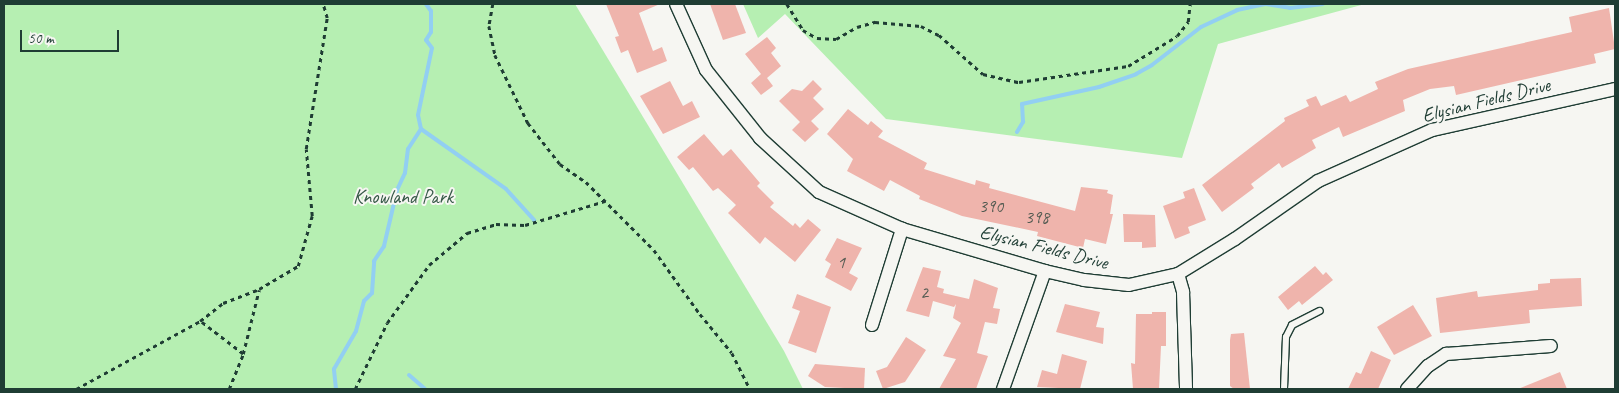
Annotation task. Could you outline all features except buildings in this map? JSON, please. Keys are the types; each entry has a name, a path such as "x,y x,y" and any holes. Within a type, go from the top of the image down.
{"street":[{"name":"Elysian Fields Drive","path":"676,4 706,70 760,138 819,192 902,229 1084,280 1129,285 1178,274 1235,239 1318,181 1432,130 1615,89"},
{"path":"872,326 902,229"},
{"path":"1003,389 1045,270"},
{"path":"1178,274 1183,292 1188,367 1186,389"},
{"path":"1407,389 1428,366 1446,354 1551,346"}],"lane":[{"path":"1284,389 1286,337 1292,325 1320,310"}],"path":[{"path":"76,389 200,321 223,303 259,289 298,266 312,216 306,149 327,18 324,4"},
{"path":"493,4 489,26 495,55 528,123 560,164 605,201 654,250 700,314 732,353 750,389"},
{"path":"787,4 803,30 817,38 836,40 856,27 875,22 921,26 939,35 983,74 1019,82 1128,66 1177,36 1188,22 1190,4"},
{"path":"355,389 387,323 429,265 467,233 496,224 526,225 605,201"},
{"path":"230,389 243,354 259,289"},
{"path":"200,321 243,354"}],"green space":[{"name":"Knowland Park","path":"4,4 575,4 784,351 803,389 4,389"},
{"path":"743,4 1365,4 1218,44 1182,158 886,119 785,14 758,38"}],"waterway":[{"path":"421,129 418,115 432,48 426,40 431,32 431,11 426,4"},
{"path":"1017,132 1023,122 1022,104 1099,87 1136,74 1152,65 1201,27 1237,10 1266,4 1290,8 1323,4"},
{"path":"421,129 506,189 534,220"},
{"path":"336,389 334,369 356,331 364,301 372,293 374,261 384,246 397,190 405,173 408,149 421,129"},
{"path":"409,375 425,389"}]}
